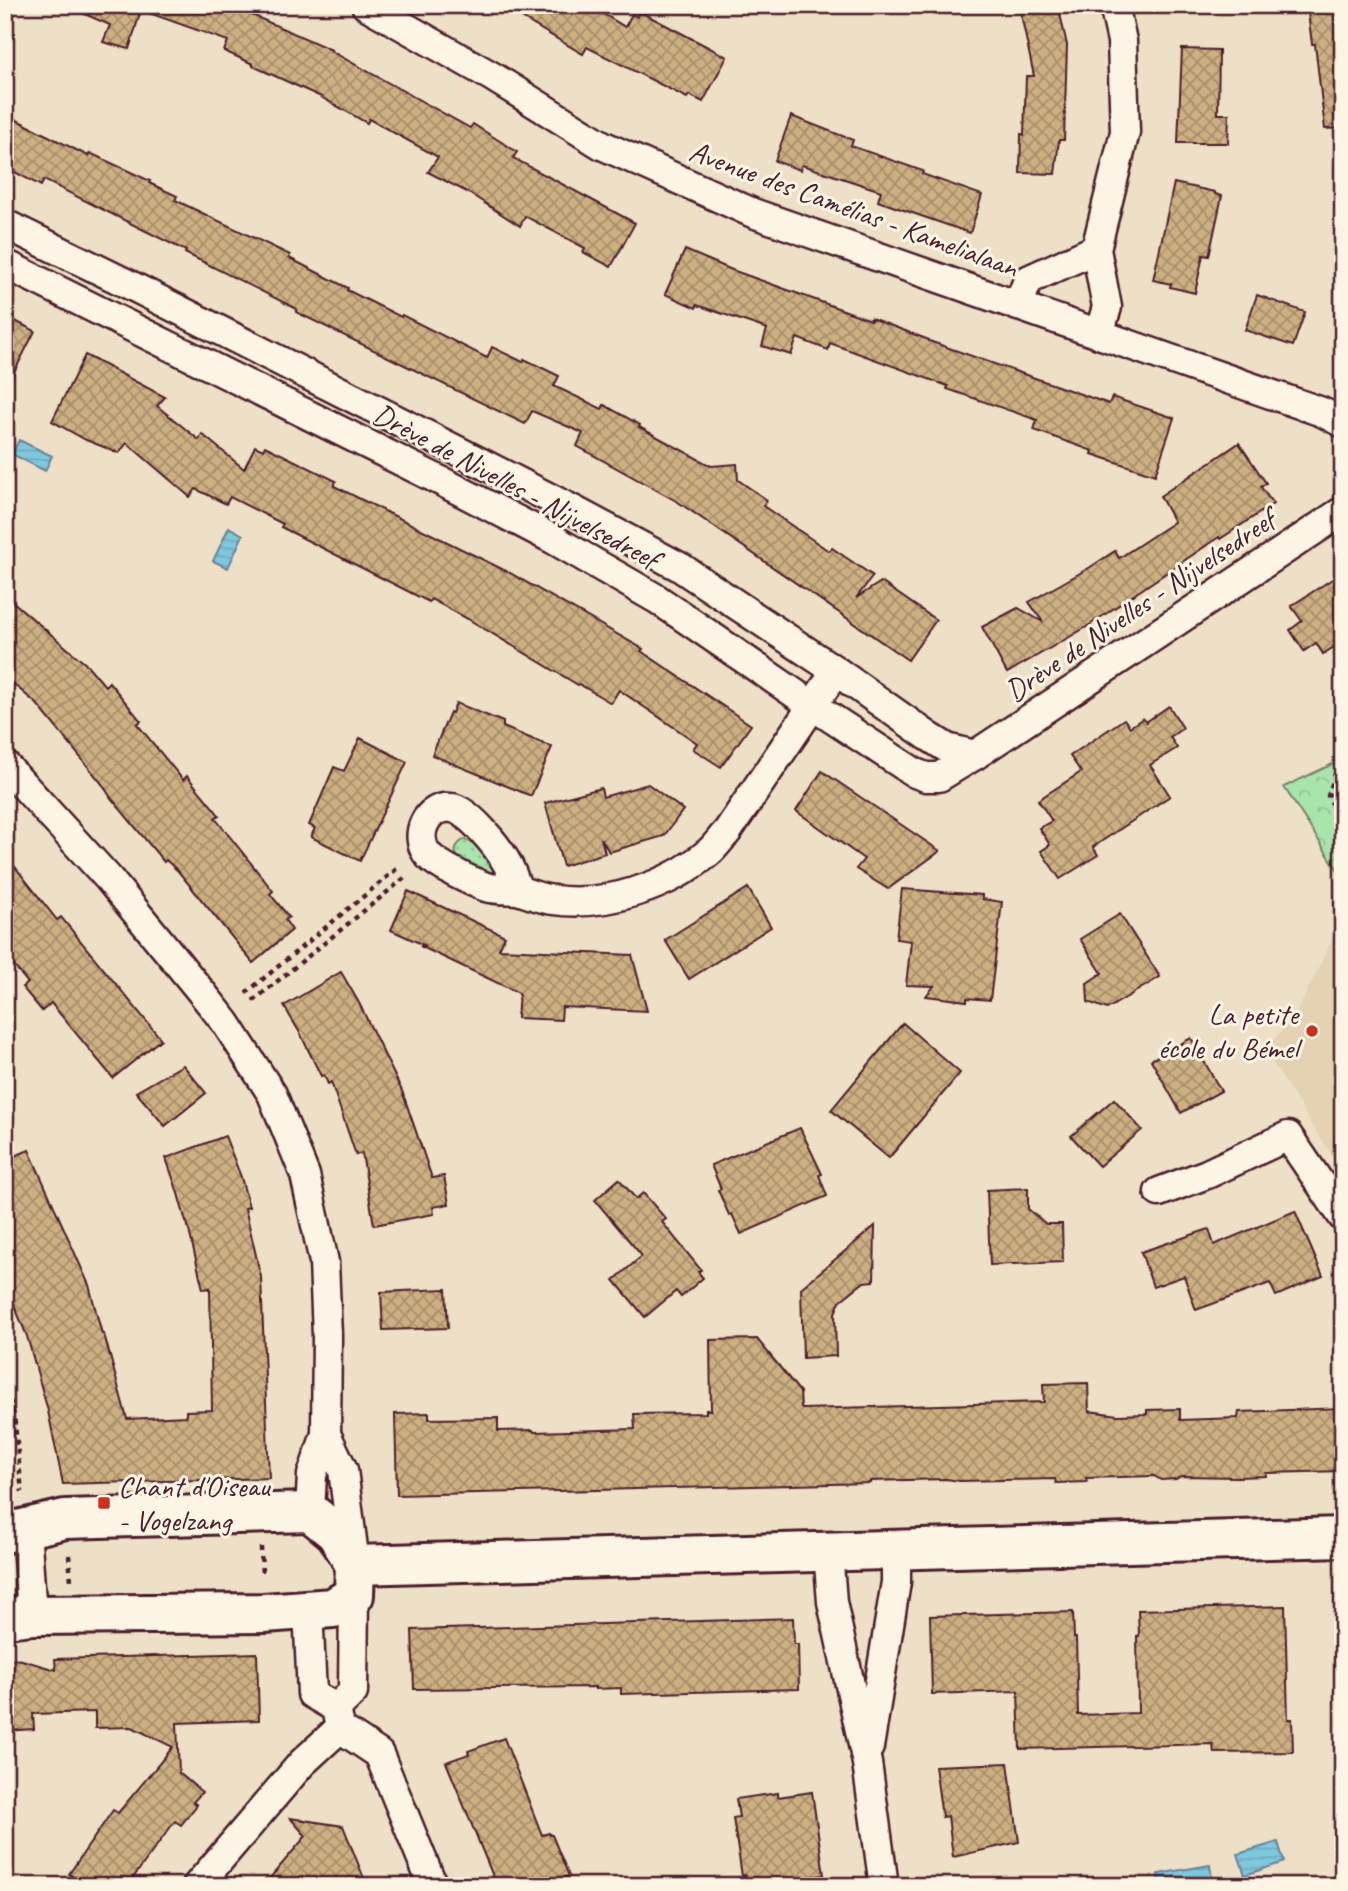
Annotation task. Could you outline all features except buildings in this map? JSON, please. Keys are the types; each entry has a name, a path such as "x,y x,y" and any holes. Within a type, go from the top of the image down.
{"street":[{"name":"Avenue des Camélias - Kamelialaan","path":"366,5 493,77 601,145 753,214 1322,412 1343,423"},
{"path":"1099,334 1107,307 1096,249 1125,132 1122,41 1114,5"},
{"name":"Drève de Nivelles - Nijvelsedreef","path":"5,224 573,510 680,567 928,736 947,748 975,755"},
{"path":"1018,306 1028,280 1096,249"},
{"name":"Drève de Nivelles - Nijvelsedreef","path":"5,264 554,539 657,598 813,706 915,773 926,777 939,777 975,755 1343,511"},
{"path":"518,890 552,900 599,900 636,892 666,879 709,852 727,832 836,671"},
{"path":"5,765 109,879 203,994 226,1023 272,1094 305,1175 324,1262 327,1336 326,1434 312,1475 310,1512"},
{"path":"1159,1192 1207,1174 1288,1136 1343,1217"},
{"path":"197,1886 302,1763 338,1718 353,1692 354,1580 343,1470 326,1434"},
{"path":"354,1580 336,1533 310,1512 65,1519 15,1531 19,1616 264,1613 333,1608 354,1580 828,1551 1343,1537"},
{"path":"867,1763 896,1582 896,1548"},
{"path":"828,1551 832,1602 867,1763 884,1886"},
{"path":"308,1609 312,1694 379,1754 433,1886"}],"path":[{"path":"1343,767 1336,772 1328,796 1343,822"},
{"path":"246,993 407,861"},
{"path":"253,1001 414,871"},
{"path":"5,1381 14,1415 15,1531"},
{"path":"261,1536 263,1590"},
{"path":"69,1555 72,1582"}],"shaded area":[{"name":"La petite école du Bémel","path":"1343,917 1343,1179 1332,1156 1265,1051 1298,1010"}],"green space":[{"path":"1343,759 1343,878 1284,787"},
{"path":"463,840 474,844 488,858 495,868 496,873 492,877 458,857 457,846"}],"water":[{"path":"19,440 52,456 45,471 12,454"},
{"path":"229,527 243,535 228,568 213,561"},
{"path":"1278,1842 1284,1862 1245,1875 1238,1854"},
{"path":"1210,1865 1213,1886 1160,1886 1158,1874"}],"place":[{"name":"La petite école du Bémel","path":"1312,1031"},
{"name":"Chant d'Oiseau - Vogelzang","path":"104,1503"}]}
